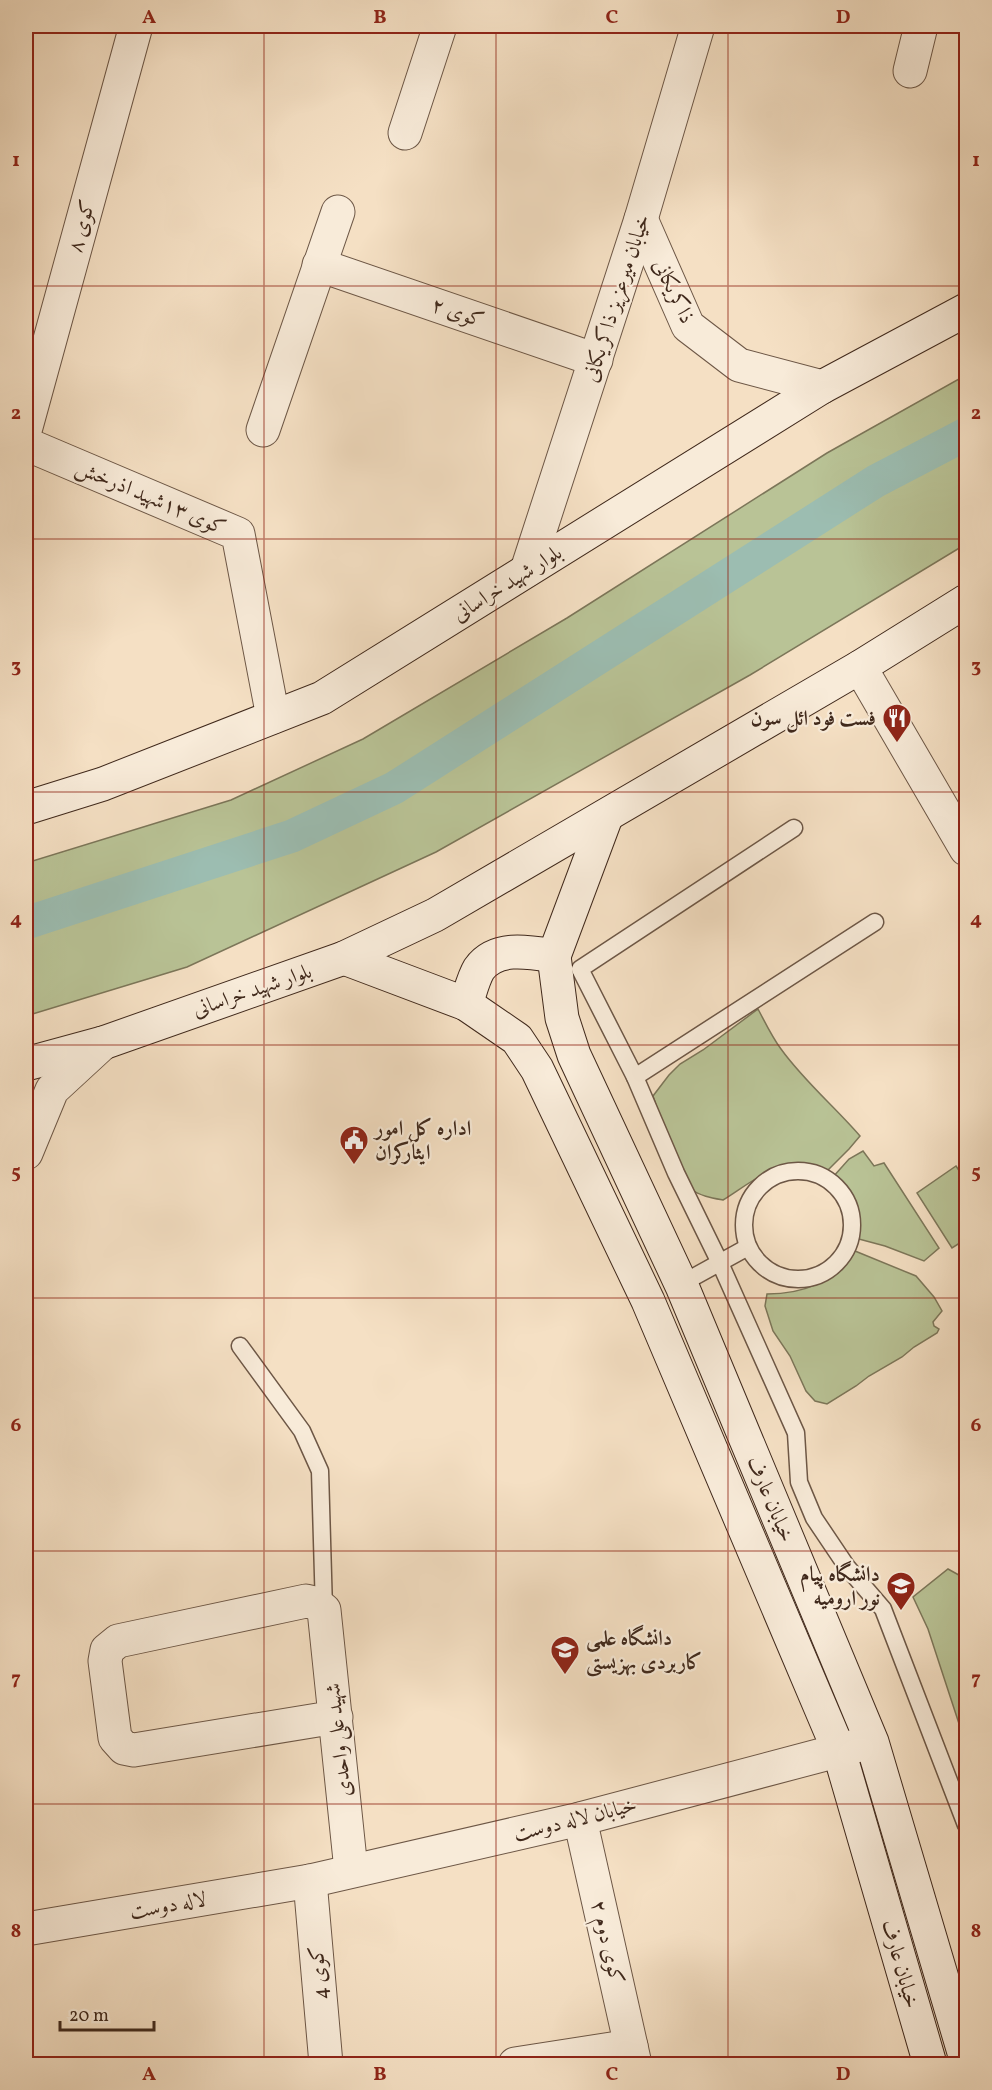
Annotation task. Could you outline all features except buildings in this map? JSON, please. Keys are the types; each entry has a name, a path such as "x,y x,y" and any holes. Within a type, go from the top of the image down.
{"street":[{"name":"کوی ۸","path":"26,427 136,26"},
{"path":"405,133 440,26"},
{"name":"خیابان میرعزیز ذاکر یکانی","path":"528,570 641,219 698,26"},
{"path":"910,71 921,26"},
{"path":"263,430 338,212"},
{"name":"ذاکریکانی","path":"641,219 688,326 739,365 822,387"},
{"name":"کوی ۲","path":"319,265 596,360"},
{"name":"بلوار شهید خراسانی","path":"26,808 103,784 322,698 822,387 966,310"},
{"name":"کوی ۱۳شهید اذرخش","path":"26,444 238,534 273,717"},
{"name":"بلوار شهید خراسانی","path":"26,1064 102,1043 344,957 435,915 860,667 966,601"},
{"path":"860,667 966,849"},
{"path":"466,1004 481,966 497,955 513,951 554,956 606,817"},
{"name":"خیابان عارف","path":"554,956 562,1018 574,1055 682,1286 872,1742 966,2059"},
{"name":"خیابان عارف","path":"344,957 466,1004 517,1039 537,1069 648,1301 839,1751 930,2064"},
{"path":"26,1153 52,1090 102,1043"},
{"path":"324,1610 315,1603 306,1601 118,1641 107,1650 105,1661 115,1738 124,1749 134,1750 336,1717"},
{"name":"شهید علی واحدی","path":"324,1610 351,1870"},
{"name":"خیابان لاله دوست","path":"310,1881 580,1819 872,1742"},
{"name":"کوی دوم ۲","path":"580,1819 633,2055"},
{"name":"لاله دوست","path":"26,1929 310,1881"},
{"name":"کوی 4","path":"310,1881 326,2064"},
{"path":"514,2064 633,2055"}],"lane":[{"path":"794,828 580,969 635,1077 676,1173 720,1263 796,1433 799,1482 814,1518 847,1567 883,1609 966,1825"},
{"path":"635,1077 875,921"},
{"path":"792,1171 810,1172 827,1179 840,1191 849,1206 852,1224 850,1238 841,1258 828,1270 812,1278 794,1280 777,1275 761,1266 748,1247 744,1235 744,1217 750,1200 760,1186 775,1176 792,1171"},
{"path":"682,1286 690,1279 748,1247"},
{"path":"240,1346 302,1431 320,1472 324,1610"}],"green space":[{"path":"966,375 966,544 750,675 436,852 187,967 26,1016 26,863 231,800 363,739 567,618 827,453"},
{"path":"758,1009 790,1061 860,1136 824,1174 811,1167 798,1164 784,1166 758,1177 723,1200 702,1195 691,1189 675,1160 653,1096 680,1064 703,1050"},
{"path":"863,1151 874,1166 884,1163 939,1248 924,1261 885,1246 855,1238 856,1213 845,1189 833,1177 849,1159"},
{"path":"956,1166 966,1181 966,1239 952,1248 917,1193"},
{"path":"855,1251 916,1276 934,1297 942,1311 933,1322 934,1326 939,1329 937,1333 902,1357 827,1404 815,1401 806,1391 790,1356 773,1331 765,1306 767,1294 793,1292 817,1284 839,1271"},
{"path":"948,1569 966,1579 966,1745 928,1629 913,1597"}],"waterway":[{"path":"26,923 292,836 394,788 876,481 966,434"}],"place":[{"name":"فست فود ائل سون","path":"897,744"},
{"name":"اداره کل امور ایثارکران","path":"354,1166"},
{"name":"دانشگاه پیام نور ارومیه","path":"901,1612"},
{"name":"دانشگاه علمی کاربردی بهزیستی","path":"565,1676"}]}
